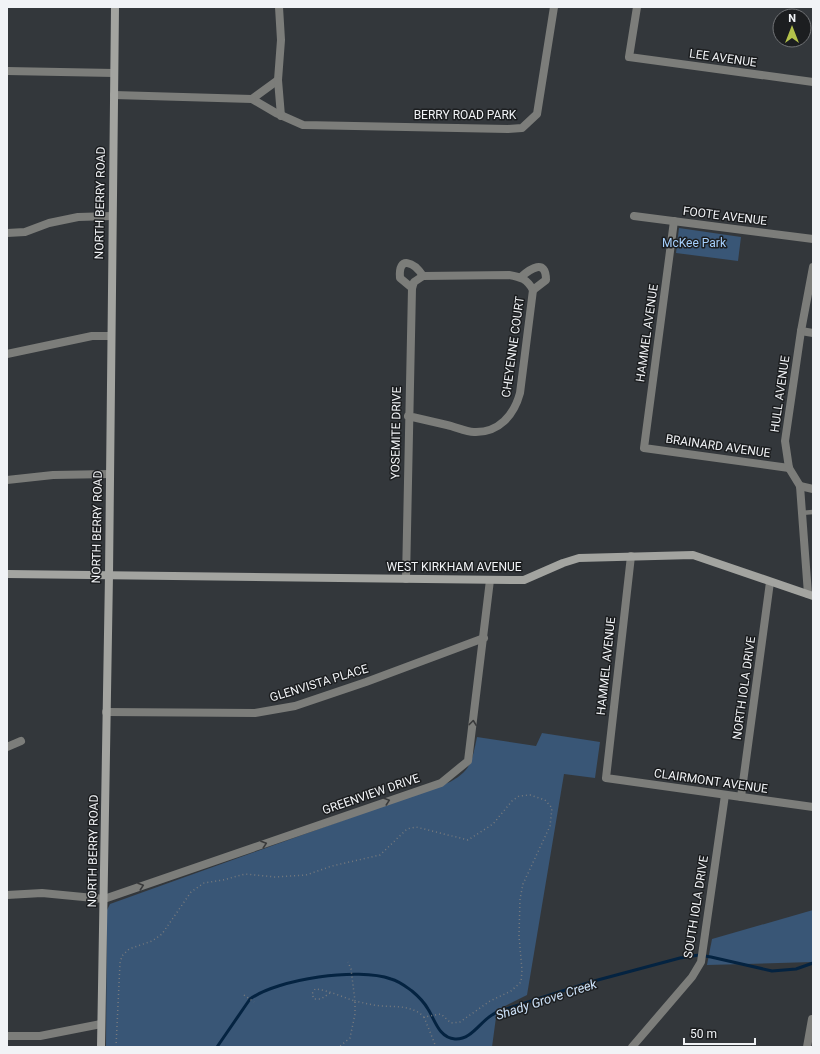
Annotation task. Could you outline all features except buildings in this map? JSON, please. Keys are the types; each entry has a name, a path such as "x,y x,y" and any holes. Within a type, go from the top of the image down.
{"main road":[{"name":"NORTH BERRY ROAD","path":"101,1047 109,576 114,7"},
{"name":"WEST KIRKHAM AVENUE","path":"7,574 524,580 563,563 580,558 693,555 811,595"}],"street":[{"path":"279,7 281,40 278,80 281,116"},
{"name":"BERRY ROAD PARK","path":"114,95 252,99 281,116 303,125 522,128 537,114 554,7"},
{"name":"LEE AVENUE","path":"637,7 629,57 813,82"},
{"path":"7,71 114,73"},
{"path":"252,99 278,80"},
{"path":"7,232 25,232 49,223 78,217 112,216"},
{"name":"FOOTE AVENUE","path":"634,216 813,239"},
{"name":"HAMMEL AVENUE","path":"644,448 674,221"},
{"path":"423,276 413,264 407,263 403,265 400,270 400,278 413,285 423,276 521,277"},
{"name":"CHEYENNE COURT","path":"408,416 473,432 497,428 508,419 516,406 520,393 533,290 528,282 521,277 533,267 537,266 546,274 546,280 533,290"},
{"name":"HULL AVENUE","path":"811,595 801,513 800,486 789,468 785,441 801,331 813,267"},
{"name":"YOSEMITE DRIVE","path":"406,579 408,416 413,285"},
{"path":"801,331 813,332"},
{"path":"7,354 92,336 111,336"},
{"name":"BRAINARD AVENUE","path":"644,448 789,468"},
{"path":"7,480 54,475 110,474"},
{"path":"800,486 813,489"},
{"name":"HAMMEL AVENUE","path":"606,778 631,556"},
{"name":"GREENVIEW DRIVE","path":"104,899 441,782 468,761 490,580"},
{"name":"NORTH IOLA DRIVE","path":"741,797 770,582"},
{"name":"GLENVISTA PLACE","path":"106,712 255,713 275,711 366,682 484,638"},
{"path":"7,747 20,741"},
{"name":"CLAIRMONT AVENUE","path":"606,778 813,807"},
{"name":"SOUTH IOLA DRIVE","path":"632,1047 692,977 701,962 704,951 725,795"},
{"path":"7,895 42,893 104,899"},
{"path":"807,1047 812,1019"},
{"path":"7,1036 40,1036 101,1024"}],"lane":[{"path":"801,513 813,512"}],"path":[{"path":"116,1047 120,963 122,956 129,949 157,938 191,892 204,883 246,874 275,877 306,875 332,866 380,855 407,829 416,827 468,840 493,824 512,801 519,796 530,795 545,800 552,808 552,819 524,884 520,899 518,936 522,977 521,982 511,992 490,1001 460,1022 451,1023 441,1014 437,1013 424,1017"},
{"path":"339,1047 350,1038 355,1014 351,969 348,962"},
{"path":"330,993 321,999 314,999 312,994 315,988 355,1001 375,1005 413,1009 424,1017 436,1047"},
{"path":"244,995 254,1002"}],"green space":[{"name":"McKee Park","path":"679,228 741,237 738,261 676,253"},
{"path":"542,733 600,742 595,778 564,774 527,995 497,1010 492,1047 106,1047 107,910 110,904 450,782 463,773 470,764 477,737 536,746"},
{"path":"813,910 813,962 707,965 712,939"}],"waterway":[{"name":"Shady Grove Creek","path":"217,1047 250,999 279,986 319,977 359,974 377,976 397,981 419,997 428,1009 441,1032 450,1038 461,1039 471,1034 488,1018 500,1011 594,981 680,958 699,955 772,971 796,969 813,963"}]}
